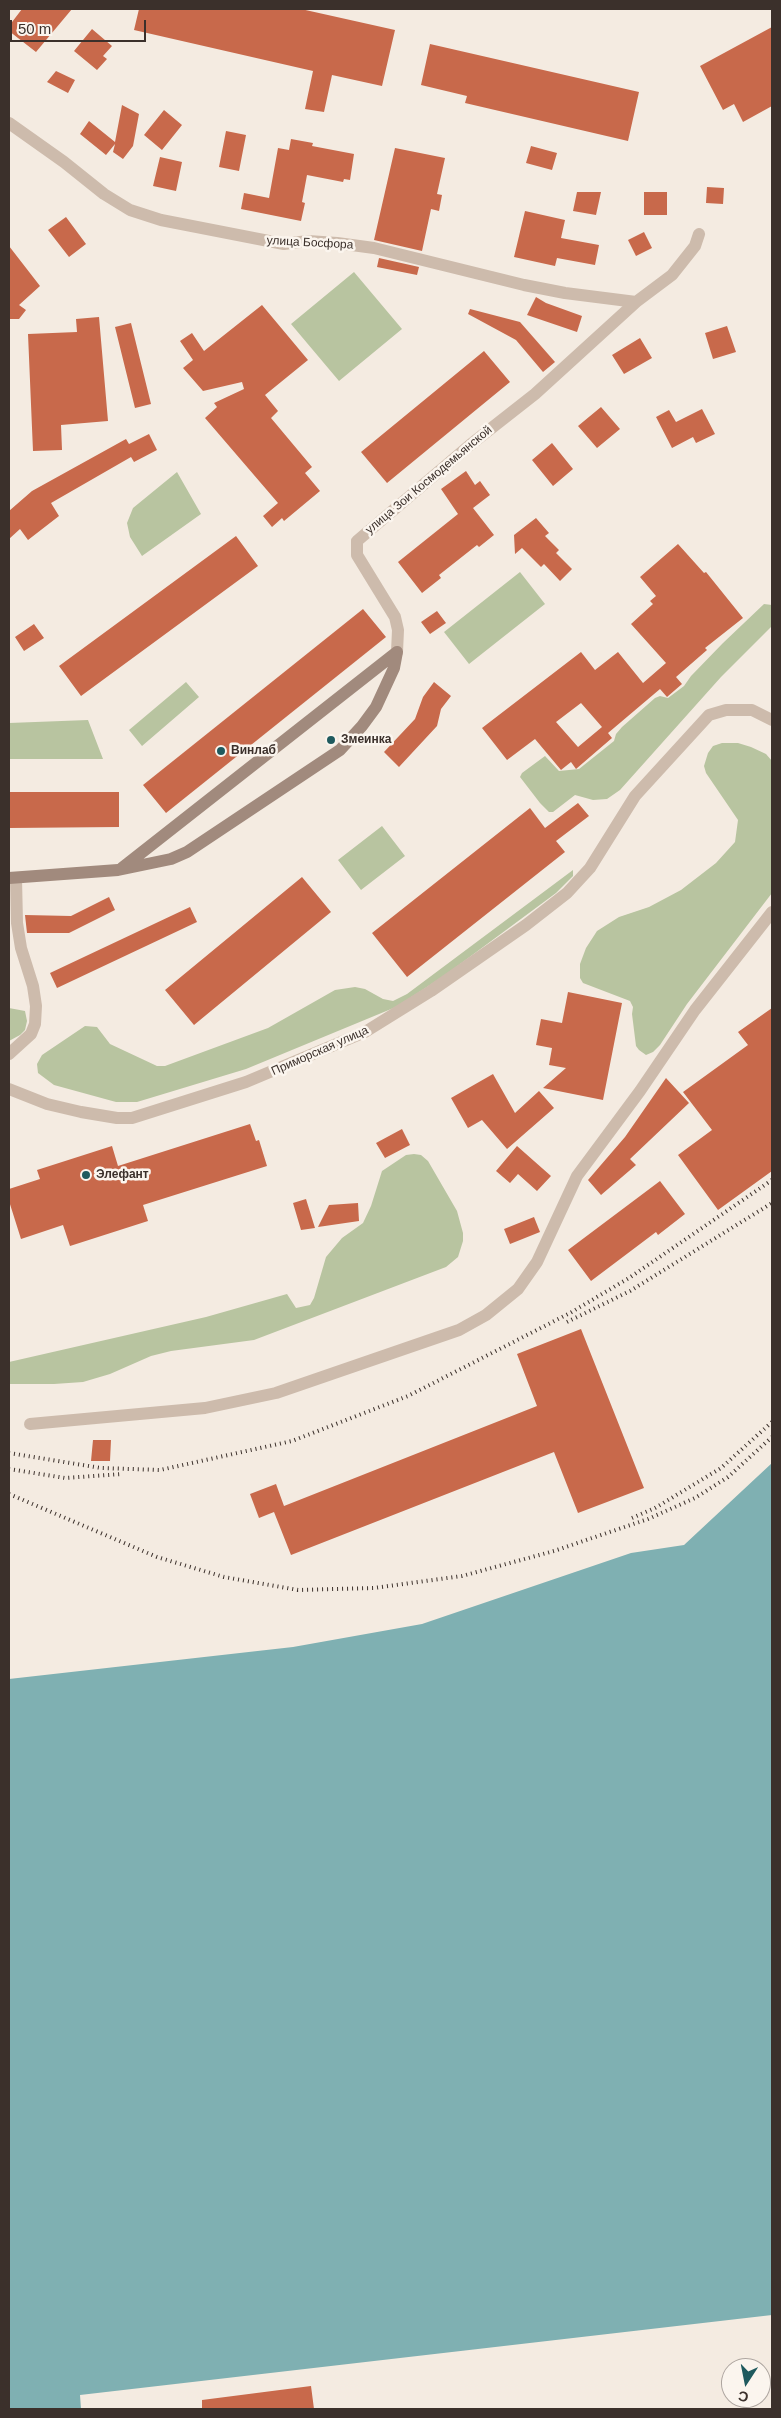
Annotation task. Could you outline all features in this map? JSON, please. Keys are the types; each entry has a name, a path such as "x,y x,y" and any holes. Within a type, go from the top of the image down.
{"main road":[{"name":"улица Зои Космодемьянской","path":"12,878 118,870 171,859 187,852 340,750 376,707 394,668 398,652"},
{"path":"118,870 398,652"}],"street":[{"name":"улица Босфора","path":"9,124 64,162 104,194 130,210 161,220 284,244 327,242 374,248 524,285 564,293 636,302"},
{"name":"улица Зои Космодемьянской","path":"398,652 398,630 395,617 357,556 357,541 470,445 535,394 636,302 672,274 684,262 695,246 699,234"},
{"name":"Приморская улица","path":"9,1089 47,1104 117,1118 132,1118 237,1086 279,1070 365,1032 397,1014 526,925 567,893 590,868 635,796 709,715 726,710 752,710 772,720"},
{"path":"9,1054 31,1034 35,1024 36,1006 18,931 12,878"},
{"path":"30,1424 205,1408 276,1393 459,1330 486,1315 518,1289 537,1262 577,1176 640,1091 694,1010 772,912"}],"green space":[{"path":"354,272 402,329 339,381 291,324"},
{"path":"177,472 201,514 142,556 130,537 127,523 133,508"},
{"path":"520,572 545,604 469,664 444,632"},
{"path":"764,604 772,605 772,626 721,677 620,790 607,799 593,800 575,795 553,812 549,812 540,803 520,777 522,773 545,756 559,771 579,769 614,741 616,734 622,727 655,698 660,696 668,698 684,686 691,676 723,643"},
{"path":"186,682 199,697 142,746 129,730"},
{"path":"88,720 103,759 9,759 9,723"},
{"path":"722,743 738,743 751,747 766,754 772,761 772,893 687,1004 660,1045 653,1052 646,1055 636,1046 632,1014 633,1007 630,1001 583,983 580,978 580,964 586,948 597,931 619,917 649,907 681,890 716,863 735,842 738,820 706,773 704,766 708,753 713,746"},
{"path":"382,826 405,856 361,890 338,860"},
{"path":"573,870 573,876 556,893 444,976 396,1007 246,1069 137,1102 116,1102 54,1085 38,1073 37,1064 42,1055 85,1026 97,1027 110,1044 157,1066 165,1066 268,1028 335,990 355,987 365,989 383,999 393,1001 407,994"},
{"path":"9,1008 25,1011 27,1021 25,1030 9,1041"},
{"path":"406,1155 421,1155 428,1161 457,1211 463,1233 463,1241 458,1257 446,1267 254,1340 171,1351 151,1356 110,1374 83,1382 9,1384 9,1362 206,1317 287,1294 296,1308 310,1305 314,1298 326,1257 342,1238 363,1223 371,1206 382,1171"}],"water":[{"path":"772,1463 772,2315 80,2395 81,2409 9,2409 9,1679 293,1647 422,1624 631,1553 684,1545"}],"building":[{"path":"22,9 72,9 36,52 9,31 9,26"},
{"path":"139,9 301,9 395,30 382,86 332,75 324,112 305,109 313,71 134,30"},
{"path":"772,27 772,106 743,122 734,104 723,110 700,66"},
{"path":"92,29 112,46 103,56 107,59 97,70 74,51"},
{"path":"430,44 639,92 628,141 465,103 467,96 421,85"},
{"path":"56,71 75,80 68,93 47,82"},
{"path":"122,105 139,114 133,146 123,159 113,152 115,144 106,155 80,134 89,121 115,142"},
{"path":"164,110 182,125 162,150 144,135"},
{"path":"226,131 246,135 239,171 219,167"},
{"path":"291,139 313,143 312,146 354,154 350,180 344,179 343,182 307,175 302,202 305,203 301,221 241,209 244,193 269,198 278,148 289,150"},
{"path":"531,146 557,153 552,170 526,163"},
{"path":"395,148 445,158 437,194 442,195 439,211 431,209 422,251 374,240"},
{"path":"160,157 182,162 176,191 153,186"},
{"path":"707,187 724,188 723,204 706,203"},
{"path":"577,192 601,192 596,215 573,211"},
{"path":"644,192 667,192 667,215 644,215"},
{"path":"525,211 565,220 561,238 599,245 595,265 557,258 555,266 514,257"},
{"path":"66,217 86,244 69,257 48,230"},
{"path":"644,232 652,248 636,256 628,240"},
{"path":"9,246 40,286 19,305 26,310 19,319 9,319"},
{"path":"379,258 419,267 417,275 377,267"},
{"path":"536,297 546,303 582,316 577,332 527,315"},
{"path":"262,305 308,360 265,395 278,411 271,418 312,467 305,473 320,491 284,521 282,518 272,527 263,516 278,503 205,418 217,407 214,403 244,389 242,382 203,391 183,368 193,360 180,341 192,333 204,351"},
{"path":"470,309 520,322 555,362 543,372 516,340 468,314"},
{"path":"99,317 108,421 61,425 62,450 33,451 28,334 77,332 76,319"},
{"path":"131,323 151,404 135,408 115,327"},
{"path":"727,326 736,352 713,359 705,333"},
{"path":"640,338 652,358 624,374 612,355"},
{"path":"484,351 510,382 387,483 361,452"},
{"path":"601,407 620,429 597,448 578,426"},
{"path":"702,409 715,434 696,443 693,437 672,448 656,417 669,410 676,422"},
{"path":"149,434 157,450 134,462 131,457 51,503 59,516 28,540 20,529 9,539 9,511 32,491 126,439 129,444"},
{"path":"552,443 573,469 553,486 532,460"},
{"path":"466,471 475,485 480,481 490,495 473,508 494,535 479,547 477,545 439,575 441,578 422,593 398,562 458,514 441,489"},
{"path":"536,518 549,533 545,536 559,550 556,553 572,569 560,581 544,564 541,567 522,548 515,554 514,535"},
{"path":"236,536 258,566 81,696 59,666"},
{"path":"678,544 704,573 706,572 743,618 705,648 707,650 676,677 682,684 667,697 660,689 608,733 612,738 576,769 571,762 561,770 535,739 507,760 482,728 581,652 595,670 618,652 643,683 666,663 631,624 653,604 650,601 656,596 640,577","holes":["581,703 602,727 578,747 556,722"]},
{"path":"363,609 386,637 166,813 143,785"},
{"path":"437,611 446,623 430,634 421,622"},
{"path":"34,624 44,638 24,651 15,637"},
{"path":"434,682 451,696 441,709 437,726 399,767 384,752 415,719 423,697"},
{"path":"9,792 119,792 119,827 9,828"},
{"path":"578,803 589,816 556,841 565,852 407,977 372,933 530,808 545,828"},
{"path":"302,877 331,912 194,1025 165,990"},
{"path":"109,897 115,910 69,933 27,933 25,915 71,916"},
{"path":"190,907 197,922 57,988 50,973"},
{"path":"568,992 622,1003 603,1100 543,1088 566,1068 549,1065 552,1048 536,1045 541,1019 562,1023"},
{"path":"772,1008 772,1171 718,1210 678,1155 712,1130 683,1092 748,1045 738,1032"},
{"path":"493,1074 515,1113 539,1091 554,1108 507,1149 482,1120 468,1128 451,1098"},
{"path":"666,1078 689,1103 630,1159 636,1165 601,1195 588,1180 625,1137"},
{"path":"250,1124 256,1141 259,1140 267,1166 143,1205 148,1221 70,1246 63,1225 21,1239 9,1201 9,1189 40,1179 37,1170 112,1146 118,1166"},
{"path":"402,1129 410,1145 385,1158 376,1143"},
{"path":"517,1146 551,1176 537,1191 518,1174 510,1183 496,1171"},
{"path":"660,1181 685,1214 658,1235 656,1232 591,1281 568,1250"},
{"path":"306,1199 315,1228 301,1230 293,1203"},
{"path":"358,1203 359,1221 318,1227 329,1205"},
{"path":"534,1217 540,1232 510,1244 504,1229"},
{"path":"581,1329 644,1488 578,1513 554,1452 291,1555 274,1512 259,1518 250,1494 276,1484 284,1506 537,1406 517,1354"},
{"path":"93,1440 111,1440 110,1461 91,1461"},
{"path":"311,2386 314,2409 202,2409 202,2400"}],"railway":[{"path":"9,1453 101,1468 160,1470 292,1441 408,1396 570,1313 629,1278 772,1180"},
{"path":"567,1322 630,1291 772,1203"},
{"path":"632,1518 655,1508 721,1468 772,1422"},
{"path":"9,1494 157,1557 224,1577 298,1590 374,1588 462,1576 554,1551 648,1519 695,1498 728,1477 772,1437"},
{"path":"9,1469 65,1478 122,1474"}],"place":[{"name":"Змеинка","path":"331,740"},
{"name":"Винлаб","path":"221,751"},
{"name":"Элефант","path":"86,1175"}]}
